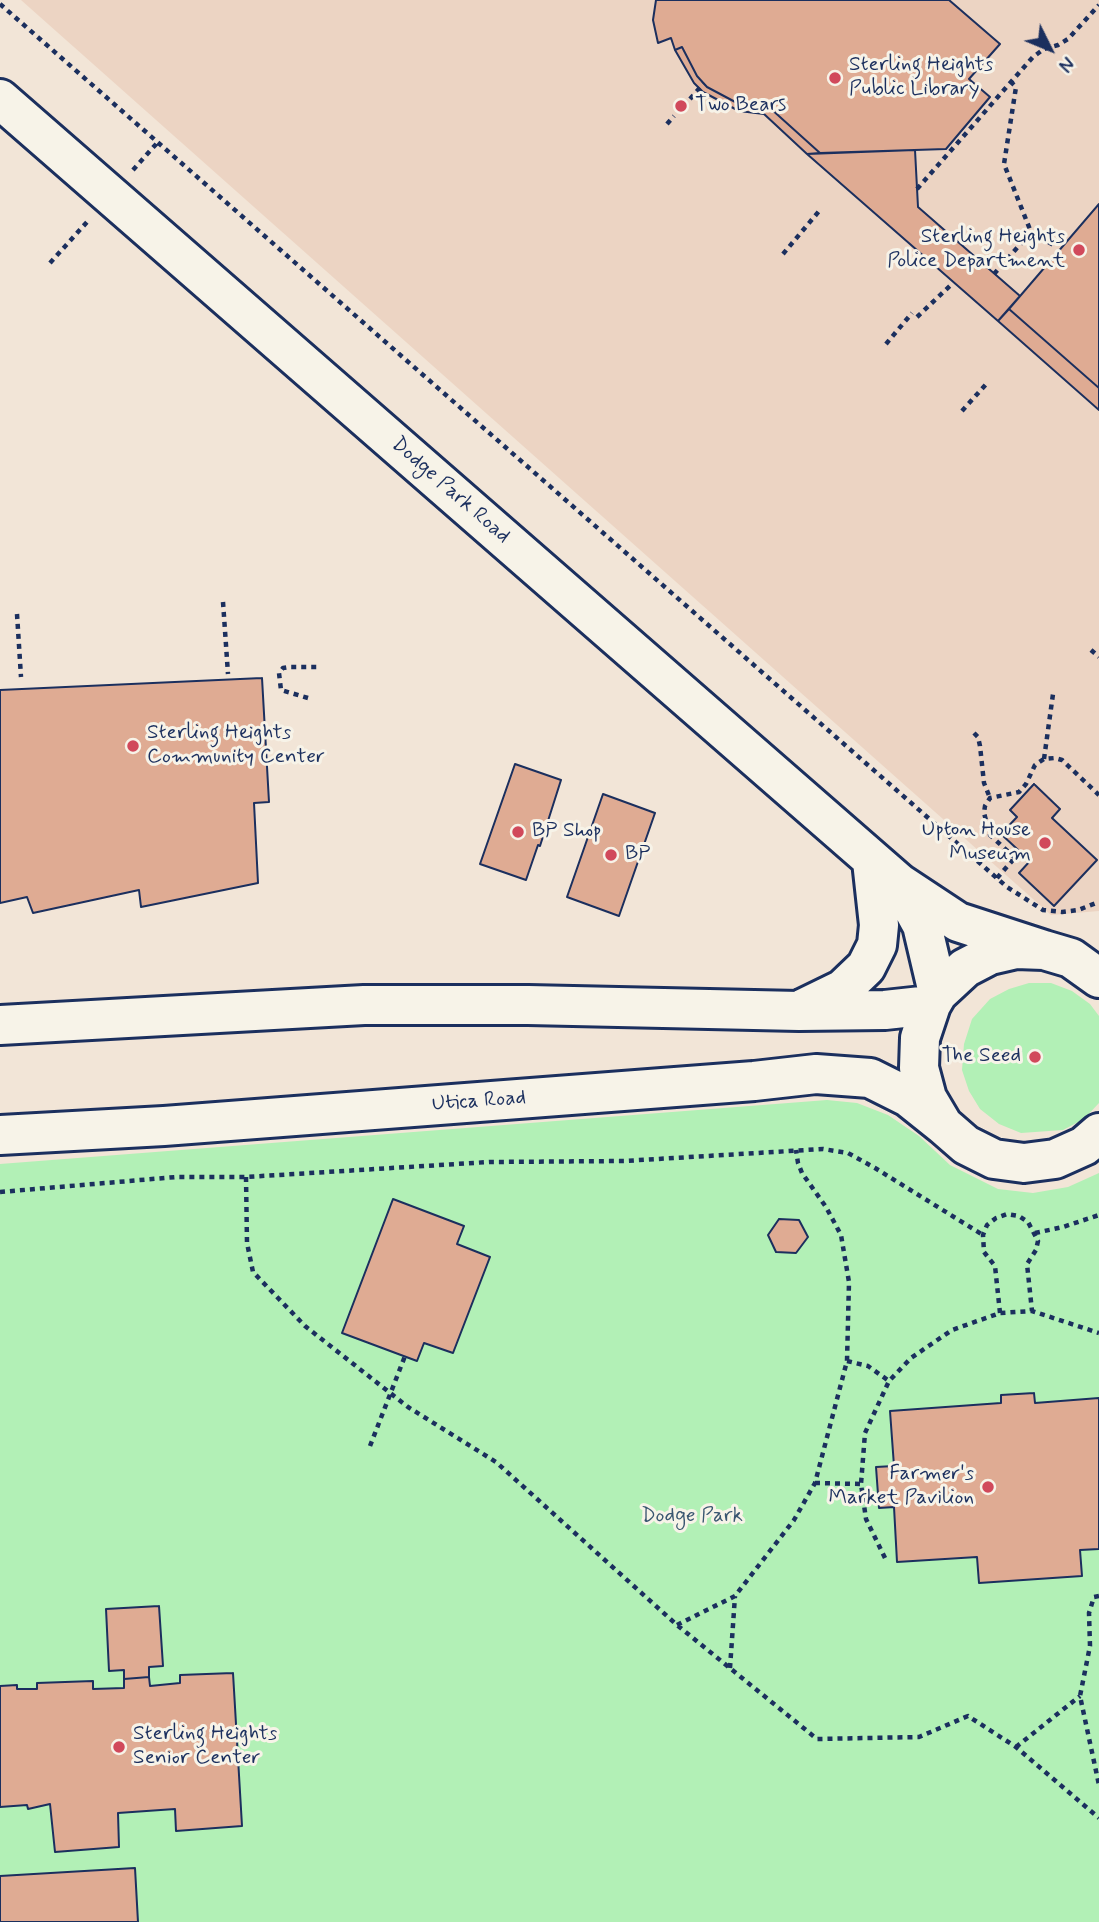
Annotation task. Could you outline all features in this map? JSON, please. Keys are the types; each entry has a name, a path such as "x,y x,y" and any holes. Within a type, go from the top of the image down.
{"street":[{"name":"Dodge Park Road","path":"0,99 885,872 958,922 1071,958 1099,978"},
{"name":"Dodge Park Road","path":"885,872 922,925 934,999"},
{"path":"799,1010 843,989 866,967 877,945 885,872"},
{"path":"943,1125 927,1098 919,1068 920,1038 934,999 965,968 990,955 1017,949 1044,950"},
{"path":"2,1025 364,1005 885,1010 934,999"},
{"name":"Utica Road","path":"0,1135 164,1126 817,1074 870,1078 908,1097 966,1145 994,1159 1024,1163 1055,1159 1094,1140"}],"path":[{"path":"0,4 997,878 1043,910 1079,910 1099,902"},
{"path":"917,189 1033,57 1068,38 1099,5"},
{"path":"1011,82 1016,87 1004,164 1031,232 1056,247"},
{"path":"690,99 704,83"},
{"path":"667,124 674,117"},
{"path":"129,174 158,142"},
{"path":"783,254 820,210"},
{"path":"50,263 90,218"},
{"path":"994,274 1031,232"},
{"path":"886,344 954,282"},
{"path":"962,411 988,382"},
{"path":"223,602 228,674"},
{"path":"17,614 21,677"},
{"path":"1091,650 1099,657"},
{"path":"308,698 281,690 279,673 282,668 319,667"},
{"path":"1044,759 1053,694"},
{"path":"974,733 978,737 981,771 990,798"},
{"path":"1015,858 990,835 984,813 990,798 1019,792 1035,765 1044,759 1062,760 1099,795"},
{"path":"997,878 1020,852"},
{"path":"0,1192 176,1177 246,1177 489,1162 624,1161 823,1149 848,1153 983,1235"},
{"path":"677,1625 735,1595 794,1520 815,1483 847,1361 849,1282 841,1235 826,1207 802,1173 796,1150"},
{"path":"246,1177 247,1243 253,1272 305,1326 408,1407 496,1461 677,1625 817,1739 919,1737 968,1716 1016,1746 1099,1818"},
{"path":"1000,1314 995,1266 982,1247 987,1225 1007,1214 1019,1216 1028,1222 1038,1241 1027,1264 1032,1311"},
{"path":"1035,1233 1099,1215"},
{"path":"885,1558 866,1519 861,1484 865,1433 889,1381 911,1358 952,1330 1000,1314 1032,1311 1099,1333"},
{"path":"370,1446 405,1356"},
{"path":"847,1361 868,1366 889,1381"},
{"path":"815,1483 861,1484"},
{"path":"730,1669 735,1595"},
{"path":"1099,1596 1094,1597 1089,1614 1090,1646 1080,1696 1099,1785"},
{"path":"1016,1746 1080,1696"}],"shaded area":[{"path":"21,0 1099,0 1099,911 1051,915"}],"green space":[{"path":"1029,983 1051,983 1072,991 1090,1004 1099,1016 1099,1103 1084,1119 1063,1130 1021,1133 999,1124 980,1109 969,1091 962,1070 964,1044 972,1019 990,999"},
{"name":"Dodge Park","path":"827,1100 857,1103 888,1115 919,1136 950,1165 998,1189 1033,1193 1068,1187 1099,1173 1099,1922 0,1922 0,1164"}],"building":[{"name":"Sterling Heights Public Library","path":"656,0 949,0 1000,44 969,79 990,97 946,149 820,153 770,108 739,104 707,87 697,76 682,47 675,50 671,38 658,43 653,20"},
{"path":"682,47 697,76 707,87 739,104 770,108 820,153 807,154 764,114 739,111 703,92 694,83 675,50"},
{"path":"915,150 918,207 1020,296 998,321 807,154"},
{"name":"Sterling Heights Police Department","path":"1099,204 1099,388 1009,309"},
{"path":"1009,309 1099,388 1099,410 998,321"},
{"name":"Sterling Heights Community Center","path":"262,678 269,802 254,803 258,883 141,907 139,890 33,913 27,897 0,903 0,690"},
{"name":"BP Shop","path":"515,764 561,780 526,880 480,864"},
{"name":"Upton House Museum","path":"1034,784 1060,809 1052,818 1097,860 1054,906 1019,873 1030,861 1001,834 1017,817 1010,810"},
{"path":"603,794 655,813 619,916 567,897"},
{"path":"393,1199 464,1226 457,1244 490,1257 453,1353 424,1343 417,1361 342,1333"},
{"path":"779,1219 799,1220 808,1237 796,1253 776,1252 768,1235"},
{"name":"Farmer's Market Pavilion","path":"1034,1393 1035,1403 1099,1398 1099,1549 1080,1550 1082,1576 979,1583 977,1557 897,1562 894,1507 879,1508 876,1467 894,1466 890,1411 1001,1403 1001,1395"},
{"path":"159,1606 163,1666 149,1667 149,1677 124,1679 124,1670 109,1671 106,1609"},
{"name":"Sterling Heights Senior Center","path":"233,1673 242,1826 176,1831 175,1809 118,1813 119,1847 55,1852 50,1804 28,1809 27,1805 0,1807 0,1686 17,1685 17,1689 37,1689 37,1683 93,1681 93,1689 124,1688 124,1679 149,1677 150,1686 180,1683 180,1675"},
{"path":"135,1868 138,1922 0,1922 0,1876"}],"place":[{"name":"Sterling Heights Public Library","path":"835,78"},
{"name":"Two Bears","path":"681,106"},
{"name":"Sterling Heights Police Department","path":"1079,250"},
{"name":"Sterling Heights Community Center","path":"133,746"},
{"name":"BP Shop","path":"518,832"},
{"name":"Upton House Museum","path":"1045,843"},
{"name":"BP","path":"611,855"},
{"name":"The Seed","path":"1035,1057"},
{"name":"Farmer's Market Pavilion","path":"988,1487"},
{"name":"Sterling Heights Senior Center","path":"119,1747"}]}
